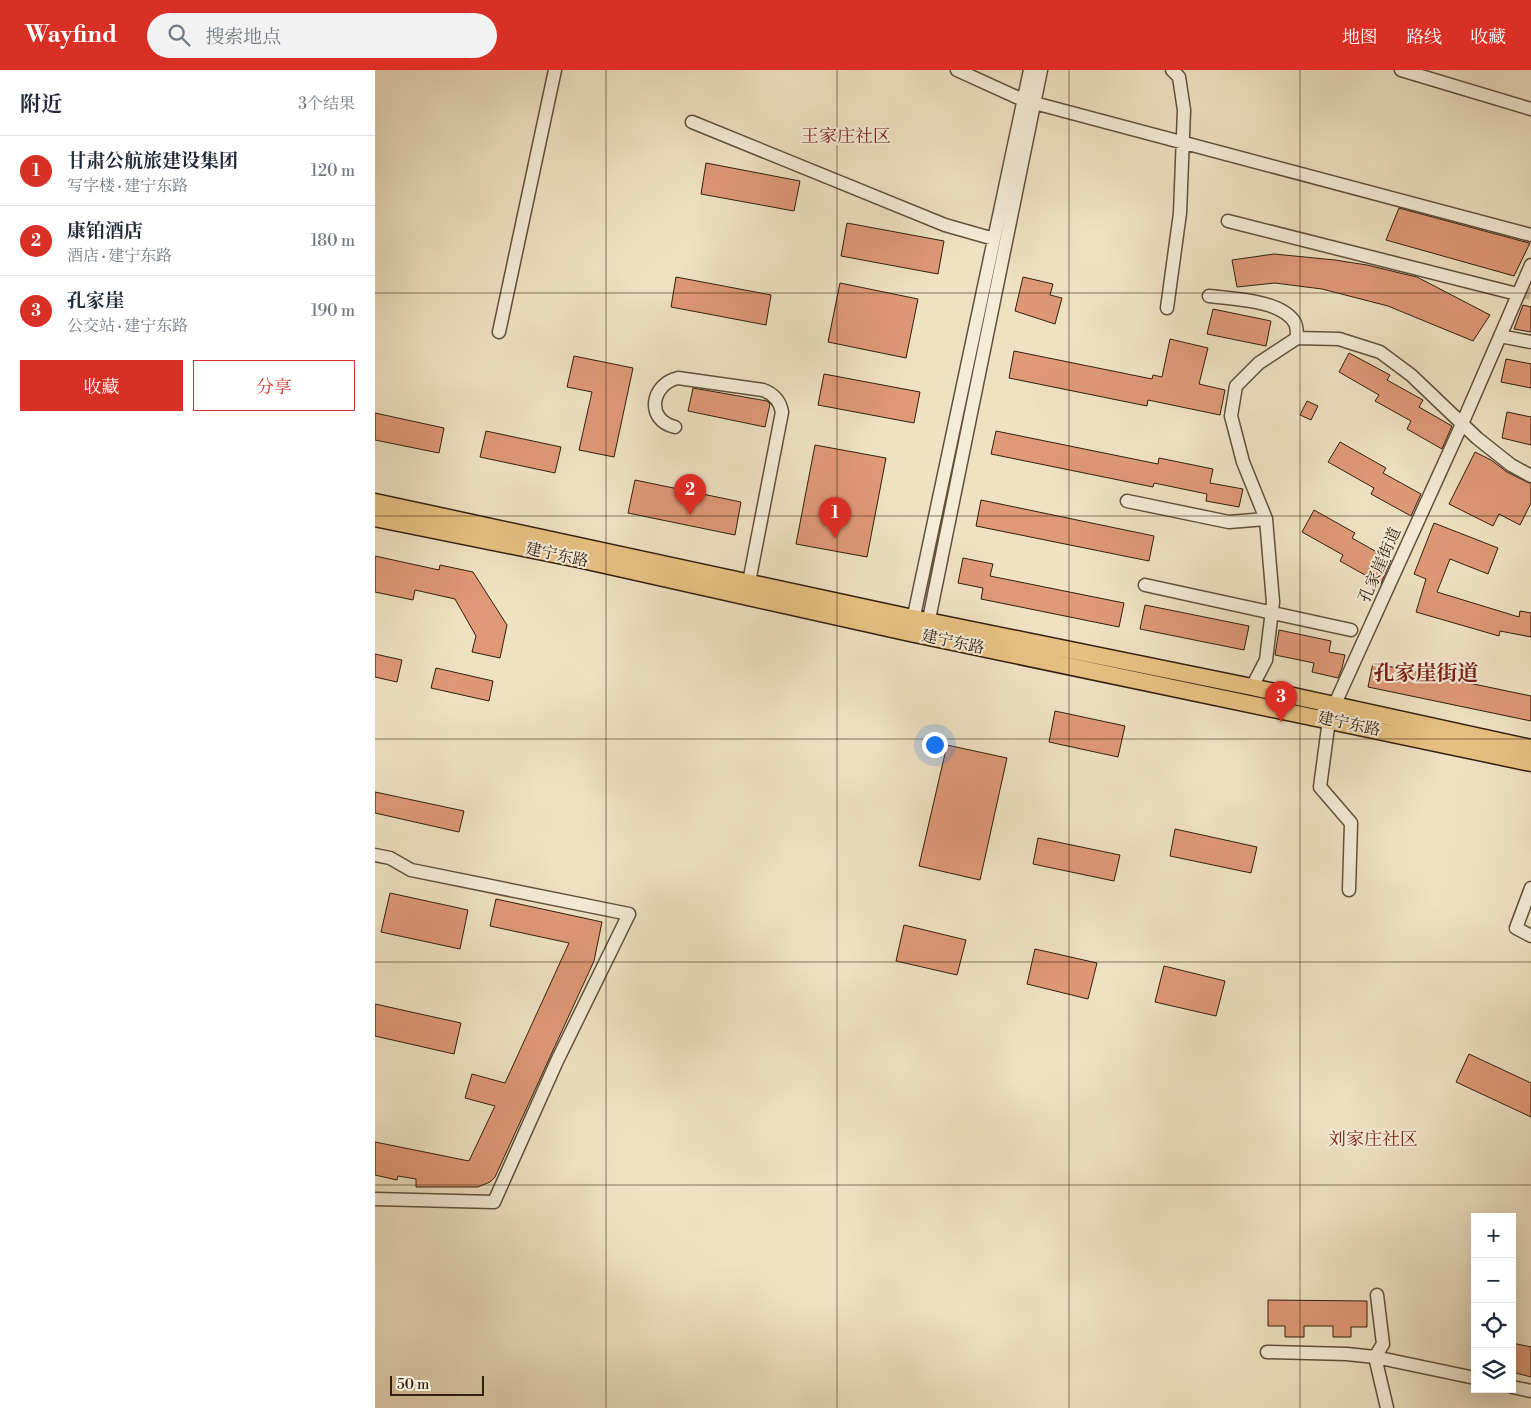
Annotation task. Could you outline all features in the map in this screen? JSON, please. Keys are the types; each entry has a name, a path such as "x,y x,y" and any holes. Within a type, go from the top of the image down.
{"main road":[{"name":"建宁东路","path":"375,502 749,582 919,627 1252,687 1332,713 1531,763"},
{"name":"建宁东路","path":"375,518 919,627 1332,713 1531,748"}],"street":[{"path":"499,332 555,70"},
{"path":"957,70 1029,101 1531,235"},
{"path":"919,627 1029,101 1030,70"},
{"path":"919,627 994,239 1029,101 1041,70"},
{"path":"1167,308 1180,213 1184,110 1179,77 1172,70"},
{"path":"1401,70 1531,109"},
{"path":"692,122 945,225 994,239"},
{"path":"1228,221 1517,294"},
{"name":"孔家崖街道","path":"1349,890 1351,823 1320,787 1332,713 1531,265"},
{"path":"1209,296 1248,300 1284,310 1296,323 1297,338"},
{"path":"1500,336 1531,342"},
{"path":"1252,687 1266,660 1273,602 1266,519 1243,462 1231,416 1236,386 1259,363 1297,338 1339,339 1380,352 1411,375 1462,424 1511,465 1531,476"},
{"path":"675,427 666,424 655,412 656,401 662,387 667,382 679,378 763,390 774,396 781,406 782,412 749,582"},
{"path":"1127,501 1229,522 1266,519"},
{"path":"1145,585 1351,630"},
{"path":"375,855 390,858 411,870 629,914 557,1061 494,1202 375,1200"},
{"path":"1531,888 1516,928 1531,936"},
{"path":"1377,1296 1383,1344 1375,1357 1387,1408"},
{"path":"1267,1352 1347,1354 1375,1357 1471,1377"},
{"path":"1516,1388 1531,1391"}],"building":[{"path":"706,163 800,181 794,211 701,194"},
{"path":"1399,208 1530,243 1514,276 1386,240"},
{"path":"847,223 944,241 938,274 841,256"},
{"path":"1274,254 1367,265 1417,277 1490,315 1473,341 1388,306 1322,289 1275,283 1237,287 1232,260"},
{"path":"676,277 771,295 766,325 671,307"},
{"path":"1023,277 1053,284 1050,295 1062,298 1055,324 1015,311"},
{"path":"840,283 918,299 906,358 828,342"},
{"path":"1523,305 1531,307 1531,332 1514,329"},
{"path":"1213,309 1271,321 1266,346 1207,334"},
{"path":"1170,339 1208,348 1199,384 1225,390 1220,415 1148,400 1147,406 1009,378 1014,351 1152,379 1153,375 1162,377"},
{"path":"1349,353 1390,375 1387,380 1423,400 1419,407 1452,426 1442,449 1407,429 1411,421 1375,401 1379,395 1339,372"},
{"path":"574,356 633,368 614,457 579,450 592,392 567,387"},
{"path":"1506,359 1531,364 1531,388 1501,382"},
{"path":"824,374 920,392 914,423 818,405"},
{"path":"693,388 767,401 770,404 765,427 688,411"},
{"path":"1307,401 1318,406 1311,420 1300,415"},
{"path":"1507,412 1531,417 1531,445 1502,438"},
{"path":"375,413 444,428 439,453 375,440"},
{"path":"486,431 561,447 555,473 480,457"},
{"path":"996,431 1158,464 1159,458 1213,469 1210,483 1243,489 1239,507 1206,501 1207,494 1154,483 1153,487 991,454"},
{"path":"1340,442 1386,468 1383,473 1421,494 1411,516 1371,494 1374,488 1328,462"},
{"path":"815,445 886,458 867,557 796,544"},
{"path":"1475,452 1531,484 1531,503 1520,525 1499,514 1493,526 1449,504"},
{"path":"635,480 741,502 735,535 628,513"},
{"path":"981,500 1154,536 1149,561 976,526"},
{"path":"1314,510 1355,533 1352,538 1391,560 1381,584 1340,561 1343,555 1302,532"},
{"path":"1434,523 1498,548 1488,574 1450,559 1437,592 1519,617 1520,611 1531,613 1531,637 1500,631 1499,636 1416,612 1426,579 1414,574"},
{"path":"375,556 439,570 440,565 473,572 507,625 500,658 472,652 476,636 455,599 415,590 413,600 375,592"},
{"path":"963,558 993,564 990,576 1124,603 1119,627 981,599 983,588 958,583"},
{"path":"1145,605 1249,626 1244,650 1140,629"},
{"path":"1279,630 1331,641 1329,652 1345,655 1338,678 1312,672 1314,663 1275,655"},
{"path":"375,654 402,660 397,682 375,677"},
{"path":"1373,663 1531,696 1531,721 1368,687"},
{"path":"436,668 493,681 489,701 431,688"},
{"path":"1055,711 1125,726 1118,757 1049,742"},
{"path":"947,745 1007,758 980,880 919,866"},
{"path":"375,792 464,811 459,832 375,813"},
{"path":"1175,829 1257,847 1251,873 1170,856"},
{"path":"1038,838 1120,855 1114,881 1033,864"},
{"path":"390,893 468,910 460,949 381,932"},
{"path":"496,899 602,922 594,961 495,1177 490,1182 478,1187 416,1187 416,1179 398,1176 397,1180 375,1175 375,1142 469,1161 495,1106 465,1098 472,1074 505,1083 569,943 490,926"},
{"path":"904,925 966,940 957,975 896,961"},
{"path":"1035,949 1097,963 1088,999 1027,984"},
{"path":"1164,966 1225,981 1216,1016 1155,1002"},
{"path":"375,1004 461,1023 454,1054 375,1036"},
{"path":"1469,1054 1531,1083 1531,1117 1456,1082"},
{"path":"1268,1300 1367,1301 1367,1327 1351,1327 1351,1337 1333,1337 1333,1326 1304,1326 1304,1337 1285,1337 1285,1326 1268,1326"},
{"path":"1516,1344 1531,1347 1531,1377 1516,1373"}],"tunnel":[{"path":"1519,291 1531,294"}],"place":[{"name":"康铂酒店","path":"690,515"},
{"name":"甘肃公航旅建设集团","path":"835,538"},
{"name":"孔家崖","path":"1281,722"}],"district":[{"name":"王家庄社区","path":"846,136"},
{"name":"孔家崖街道","path":"1426,674"},
{"name":"刘家庄社区","path":"1373,1139"}]}
